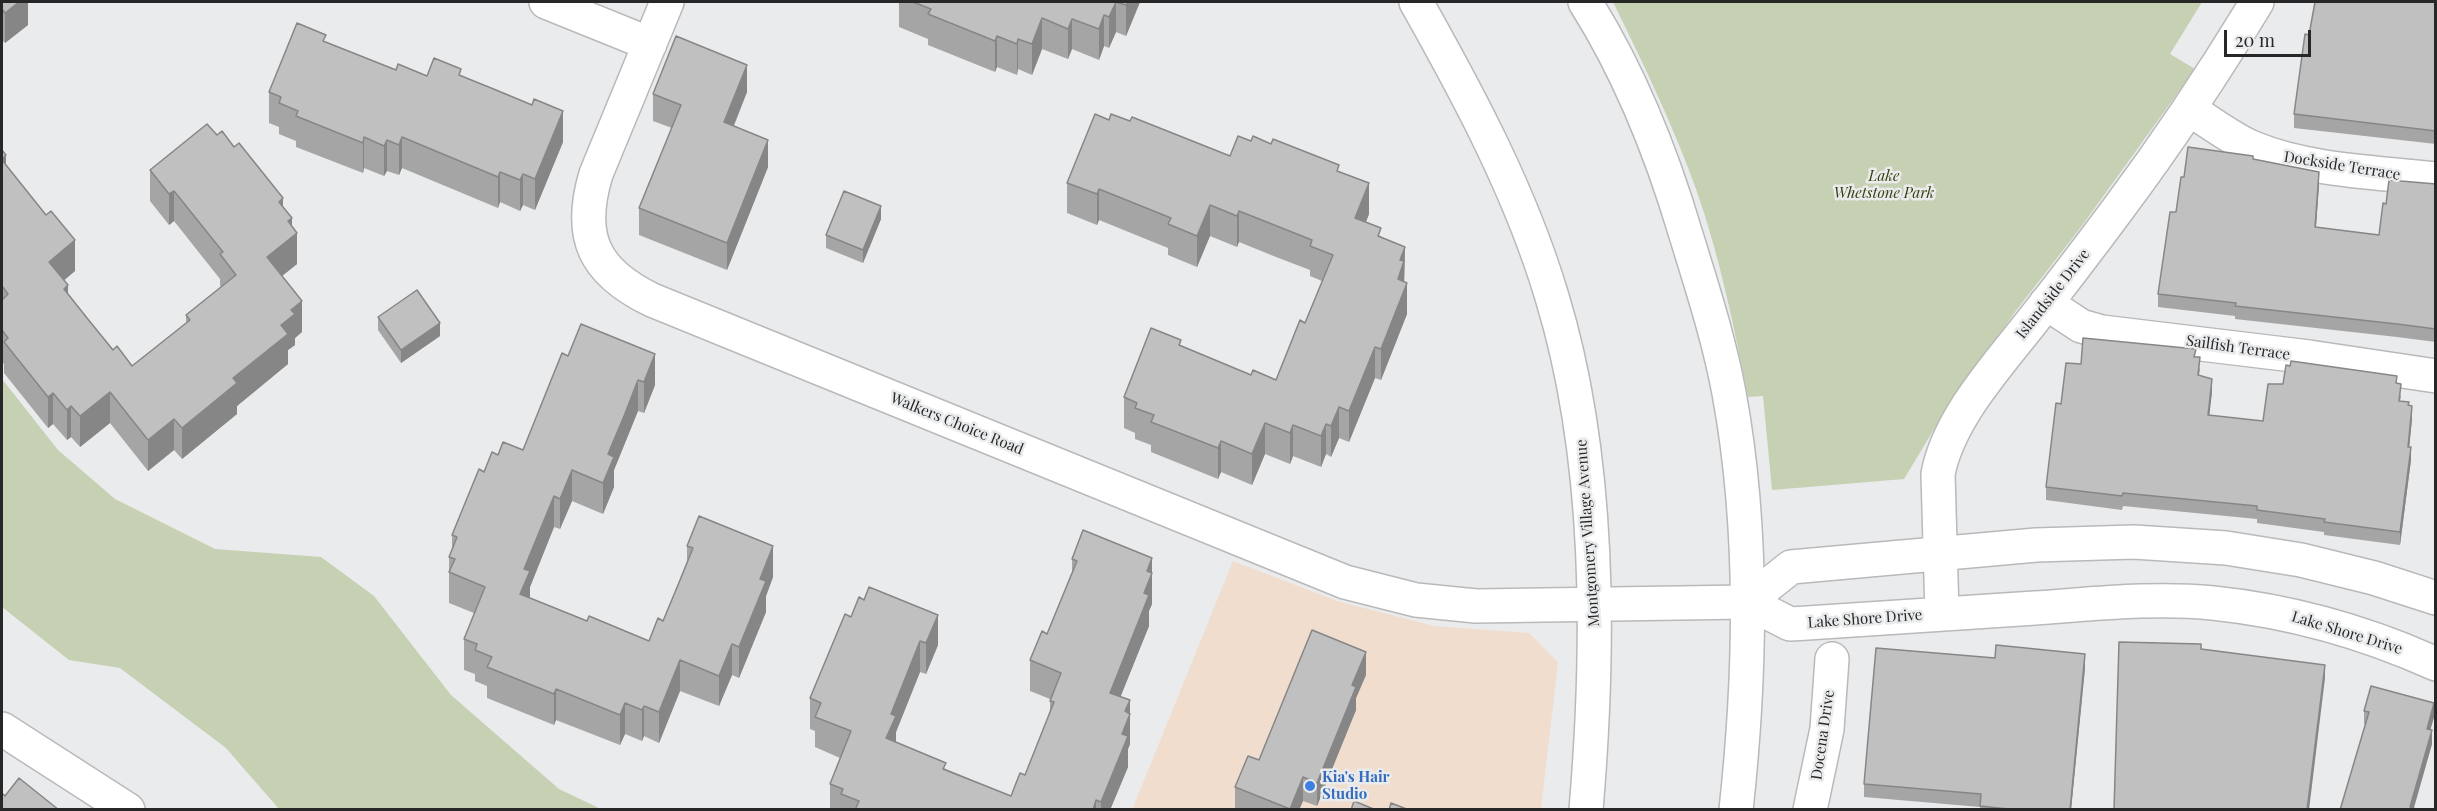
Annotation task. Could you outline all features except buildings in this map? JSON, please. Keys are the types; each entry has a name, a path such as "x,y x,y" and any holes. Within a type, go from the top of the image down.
{"street":[{"path":"546,2 650,44"},
{"name":"Walkers Choice Road","path":"667,2 596,174 589,202 590,229 599,259 609,272 627,287 652,300 1345,582 1395,596 1436,603 1476,606 1747,602"},
{"name":"Montgomery Village Avenue","path":"1416,2 1444,50 1496,156 1529,228 1553,299 1581,436 1590,513 1595,604 1591,755 1586,810"},
{"path":"1586,2 1602,27 1652,134 1677,205 1707,303 1728,391 1742,483 1747,602 1744,738 1736,810"},
{"name":"Islandside Drive","path":"1942,614 1938,474 1941,455 1953,427 2119,208 2189,109 2257,2"},
{"name":"Dockside Terrace","path":"2189,109 2241,142 2274,155 2317,164 2436,179"},
{"name":"Sailfish Terrace","path":"2046,303 2081,326 2102,332 2276,353 2436,376"},
{"path":"1747,602 1791,567 2084,542 2183,544 2301,560 2374,578 2436,598"},
{"name":"Lake Shore Drive","path":"1747,602 1790,624 2103,603 2159,601 2211,603 2310,620 2398,647 2436,664"},
{"name":"Docena Drive","path":"1810,810 1827,729 1832,659"},
{"path":"3,734 128,810"}],"shaded area":[{"path":"1233,561 1337,601 1434,626 1529,633 1558,662 1541,809 1132,810"}],"green space":[{"name":"Lake Whetstone Park","path":"1613,2 2202,2 2170,54 2195,69 2081,227 2015,312 1936,426 1904,479 1772,490 1763,396 1748,397 1726,292 1705,215 1668,118"},
{"path":"2,379 58,450 115,499 215,549 321,557 374,596 451,695 559,789 601,809 279,809 226,748 120,668 69,660 2,607"}],"place":[{"name":"Kia's Hair Studio","path":"1310,786"}]}
